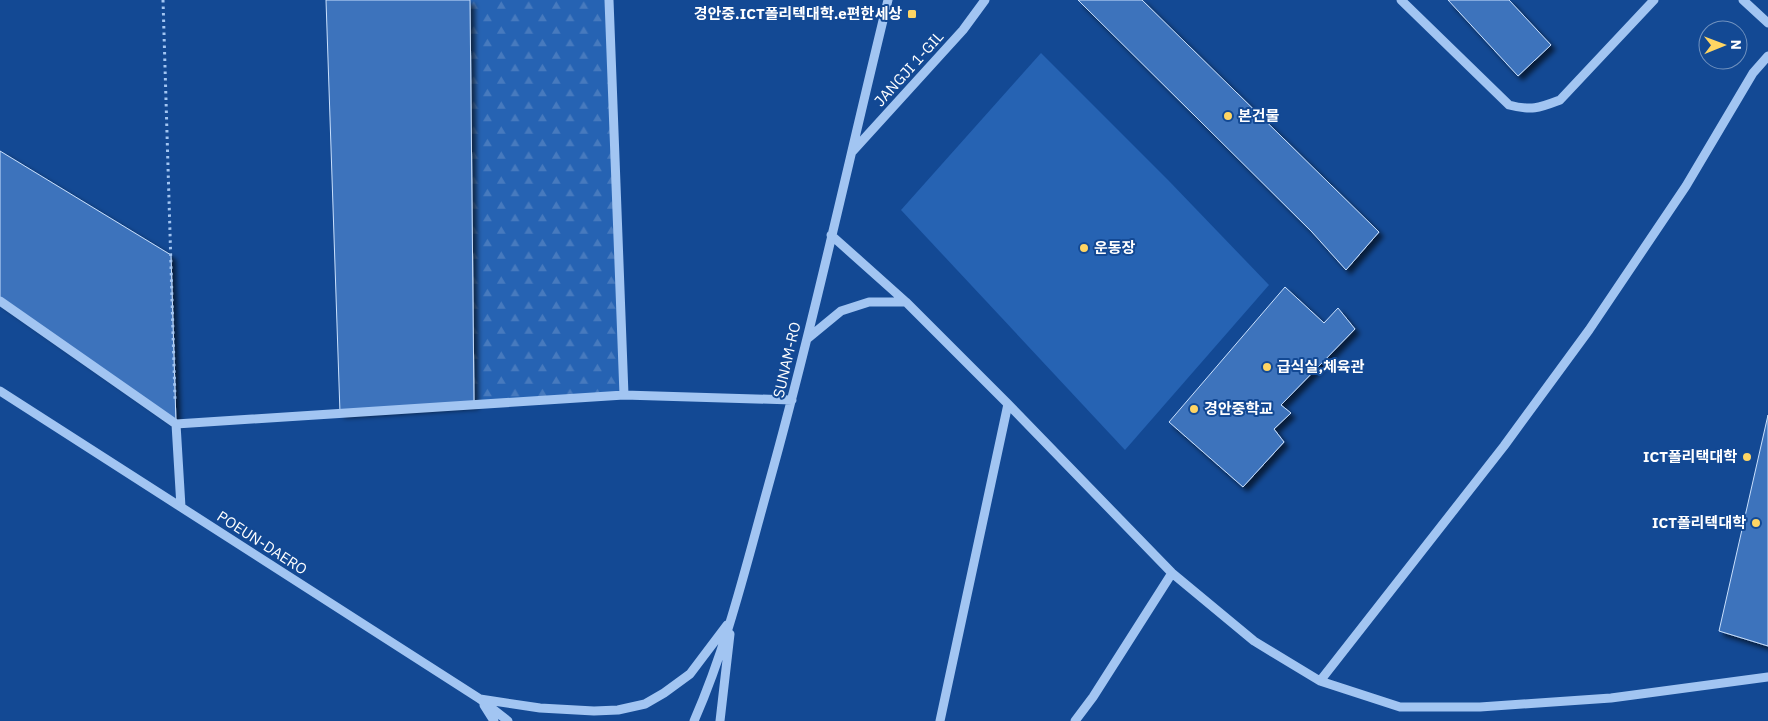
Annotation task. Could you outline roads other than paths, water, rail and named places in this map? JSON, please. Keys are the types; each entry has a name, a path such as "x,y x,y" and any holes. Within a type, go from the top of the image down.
{"street":[{"path":"609,0 624,394"},
{"name":"SUNAM-RO","path":"694,721 704,699 732,618 792,400 888,0"},
{"name":"JANGJI 1-GIL","path":"850,154 963,30 985,0"},
{"path":"1401,0 1509,106 1527,110 1560,100 1654,0"},
{"path":"1743,0 1768,23"},
{"path":"1320,681 1504,446 1589,330 1686,186 1753,73 1768,56"},
{"path":"831,235 906,302 1172,573 1254,641 1320,681 1400,707 1480,707 1611,698 1768,677"},
{"path":"0,301 176,424 624,394 792,400"},
{"path":"806,339 842,311 869,302 906,302"},
{"name":"POEUN-DAERO","path":"0,390 480,698 508,721"},
{"path":"940,721 1008,404"},
{"path":"176,424 181,507"},
{"path":"1075,721 1093,697 1172,573"},
{"path":"480,698 540,708 594,711 618,710 645,704 690,674 732,618"},
{"path":"720,721 732,618"},
{"path":"480,698 494,721"}],"place":[{"name":"경안중.ICT폴리텍대학.e편한세상","path":"912,14"},
{"name":"본건물","path":"1228,116"},
{"name":"운동장","path":"1084,248"},
{"name":"급식실,체육관","path":"1267,367"},
{"name":"경안중학교","path":"1194,409"},
{"name":"ICT폴리택대학","path":"1747,457"},
{"name":"ICT폴리텍대학","path":"1756,523"}]}
